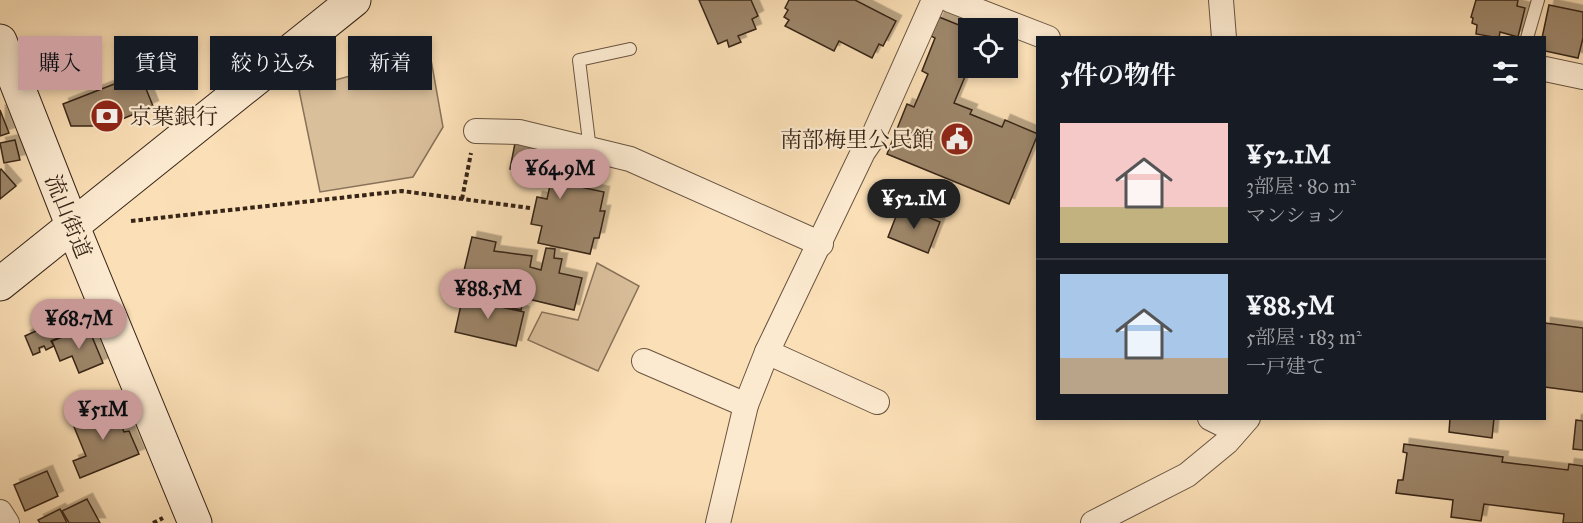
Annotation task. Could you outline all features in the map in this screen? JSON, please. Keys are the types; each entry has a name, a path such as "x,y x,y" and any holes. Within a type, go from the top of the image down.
{"street":[{"path":"0,284 354,0"},
{"path":"718,523 746,405 767,351 821,244 863,152 872,139 934,0"},
{"path":"950,0 1043,36"},
{"path":"1221,0 1224,36"},
{"name":"流山街道","path":"0,41 73,227 195,523"},
{"path":"1546,69 1583,77"},
{"path":"476,131 519,132 630,159 821,244"},
{"path":"767,351 876,402"},
{"path":"644,361 746,405"},
{"path":"1219,420 1242,425"},
{"path":"1104,521 1186,476 1242,425"},
{"path":"0,512 7,523"}],"lane":[{"path":"1528,36 1538,0"},
{"path":"590,150 579,60 630,49"}],"path":[{"path":"462,199 476,131"},
{"path":"131,221 402,191 530,208"}],"shaded area":[{"path":"432,65 443,127 413,177 320,192 299,90 336,90 336,80 348,77 348,90 432,90"},
{"path":"597,263 639,286 598,371 528,340 542,312 578,320"}],"building":[{"path":"699,0 751,0 758,16 752,19 756,29 738,36 741,42 729,47 727,40 718,44"},
{"path":"789,0 855,0 896,21 883,46 879,44 872,58 839,41 834,51 785,26 789,20 784,17 788,10 785,8"},
{"path":"1476,0 1518,0 1517,6 1525,8 1518,36 1500,32 1499,36 1476,34 1477,25 1472,23 1473,18 1471,17"},
{"path":"1549,5 1583,12 1583,38 1578,58 1546,51 1546,36 1542,36"},
{"path":"939,17 958,25 958,78 964,78 954,103 972,110 970,114 1002,127 1005,120 1036,133 1036,139 1009,204 887,154 907,104 914,107 928,74 922,71 935,38 931,36"},
{"path":"114,84 114,90 146,90 153,106 106,126 71,126 63,104"},
{"path":"0,110 9,133 0,136"},
{"path":"516,138 549,145 547,156 576,162 571,185 604,192 600,211 605,211 599,238 594,238 590,254 538,243 542,226 531,224 537,197 547,199 551,181 562,183 563,179 535,173 533,182 517,179 518,171 510,169"},
{"path":"15,140 20,160 4,163 0,143"},
{"path":"0,170 16,186 0,199"},
{"path":"900,206 940,222 928,253 888,237"},
{"path":"472,237 496,242 494,251 532,256 530,267 541,270 546,248 555,249 554,258 562,259 559,273 582,278 574,310 524,298 521,310 503,306 504,301 499,300 502,288 462,279"},
{"path":"464,291 485,295 483,303 524,312 516,346 455,332"},
{"path":"1546,323 1583,328 1583,392 1546,387"},
{"path":"47,326 50,332 57,329 61,337 51,341 54,346 46,350 44,346 39,348 40,352 33,355 25,336"},
{"path":"88,327 103,363 79,373 72,356 60,361 52,341"},
{"path":"112,401 124,432 129,431 139,454 80,478 73,461 86,456 72,422 99,412 97,407"},
{"path":"1450,420 1494,420 1492,438 1449,432"},
{"path":"1576,420 1583,421 1583,450 1573,449"},
{"path":"1404,444 1503,457 1502,462 1568,470 1569,464 1583,466 1583,523 1563,523 1564,514 1484,504 1481,521 1451,517 1453,500 1396,493 1398,480 1403,480 1407,453 1403,452"},
{"path":"47,471 58,496 25,511 14,485"},
{"path":"87,499 100,523 69,523 62,511"},
{"path":"60,509 67,523 40,523 38,520"}],"place":[{"name":"京葉銀行","path":"107,116"},
{"name":"南部梅里公民館","path":"957,139"}]}
